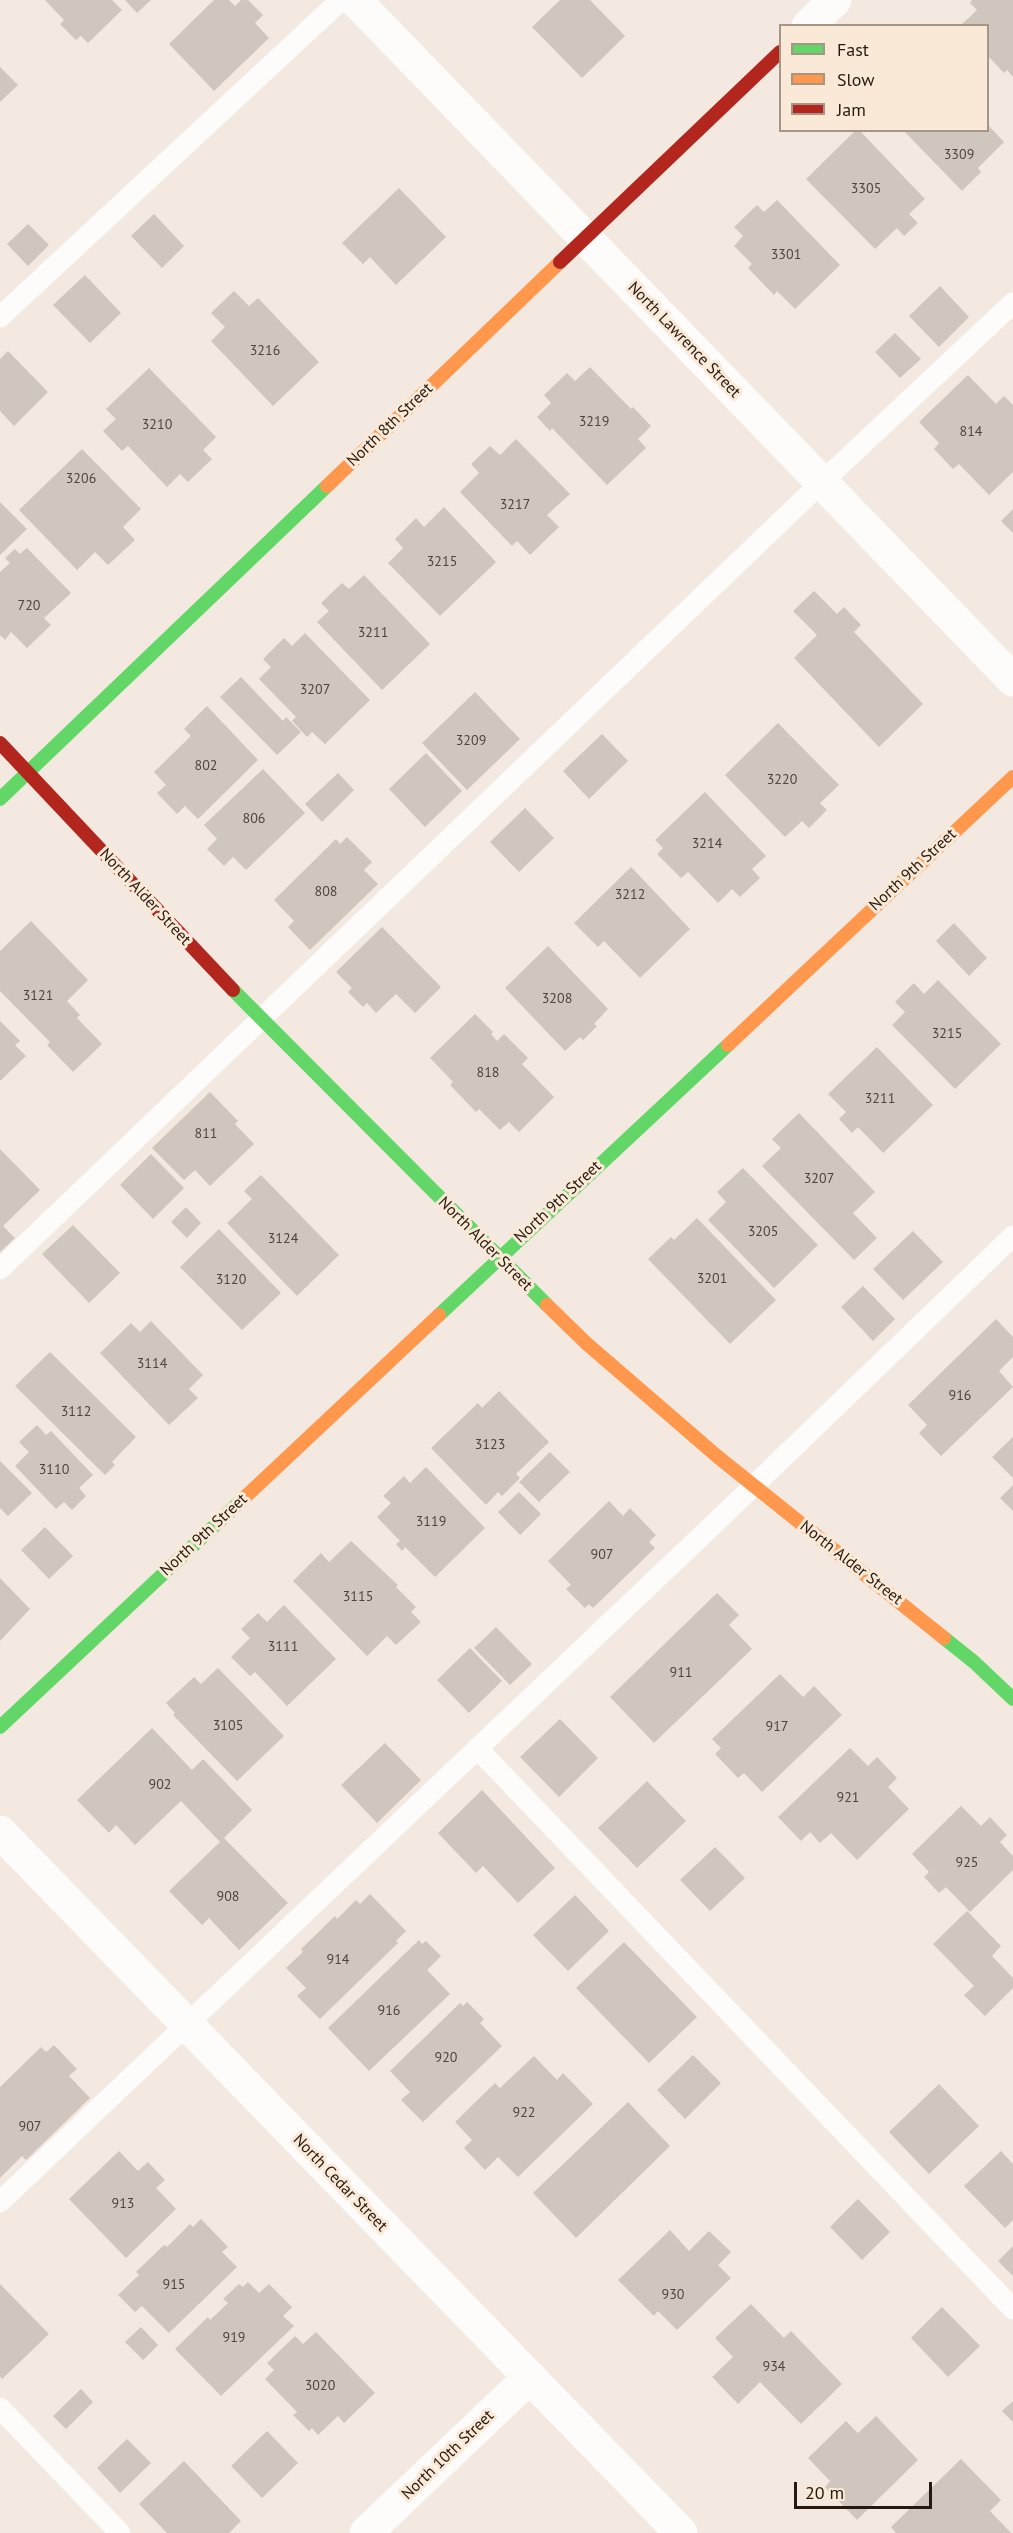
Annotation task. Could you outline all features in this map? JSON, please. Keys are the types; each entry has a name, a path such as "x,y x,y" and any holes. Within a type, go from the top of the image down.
{"street":[{"name":"North Lawrence Street","path":"355,0 1013,680"},
{"path":"810,24 835,0"},
{"name":"North 8th Street","path":"0,799 779,53"},
{"name":"North Alder Street","path":"0,743 261,1020 498,1258 595,1350 656,1405 754,1486 975,1662 1013,1699"},
{"name":"North 9th Street","path":"0,1727 1013,777"},
{"name":"North Cedar Street","path":"0,1832 681,2533"},
{"name":"North 10th Street","path":"366,2533 530,2377"}],"lane":[{"path":"0,317 341,0"},
{"path":"0,1269 822,482 1013,303"},
{"path":"0,2202 754,1486 1013,1236"},
{"path":"477,1748 1013,2309"},
{"path":"0,2408 120,2533"}],"building":[{"path":"45,0 112,0 122,10 88,43 81,36 76,40 60,24 64,20"},
{"path":"125,0 151,0 137,13"},
{"path":"214,0 229,0 235,6 241,0 248,0 263,15 255,23 269,38 214,91 169,44"},
{"path":"560,0 590,0 625,36 582,78 532,27"},
{"path":"972,0 1013,0 1013,77 1007,70 1004,73 989,57 989,24 962,24 977,10 970,3"},
{"path":"0,67 18,85 0,102"},
{"path":"989,126 1004,142 978,168 981,172 962,191 905,132 989,132"},
{"path":"854,132 861,132 925,199 909,214 918,223 904,236 897,228 875,249 806,179"},
{"path":"399,188 446,237 396,285 370,257 363,264 342,243"},
{"path":"777,200 840,265 795,309 777,291 774,295 748,268 752,264 734,246 743,236 734,227 757,205 764,212"},
{"path":"154,214 184,246 162,268 131,236"},
{"path":"28,224 49,245 28,266 7,244"},
{"path":"85,275 121,313 90,343 53,305"},
{"path":"940,286 969,317 939,347 909,316"},
{"path":"234,291 249,306 258,298 319,362 273,406 211,341 225,327 211,313"},
{"path":"895,333 921,359 900,378 875,352"},
{"path":"8,351 48,392 14,426 0,411 0,359"},
{"path":"590,367 651,426 638,439 646,448 607,485 552,428 550,431 537,417 551,403 544,395 567,373 575,381"},
{"path":"149,368 216,437 203,450 212,459 188,482 180,474 167,487 128,446 122,451 103,431 116,419 106,409"},
{"path":"968,375 996,404 1004,396 1013,405 1013,472 989,495 959,464 953,469 934,449 939,443 919,422"},
{"path":"516,439 570,494 547,515 559,527 530,555 517,541 512,546 460,492 479,473 471,464 490,446 500,455"},
{"path":"82,449 141,509 123,527 135,540 108,565 95,552 77,570 19,510"},
{"path":"0,502 27,529 0,555"},
{"path":"444,507 496,562 440,616 388,563 403,548 395,539 416,518 424,527"},
{"path":"1013,509 1013,533 1001,521"},
{"path":"27,548 71,593 44,618 51,625 27,648 11,632 5,640 0,635 0,572 10,563 5,558 15,549 20,554"},
{"path":"364,575 430,644 382,690 317,622 329,611 321,603 342,583 349,589"},
{"path":"814,591 837,614 844,607 861,625 854,632 923,704 879,747 794,658 817,635 793,611"},
{"path":"305,633 370,700 325,744 312,732 307,737 292,721 296,717 259,679 271,667 263,659 284,638 292,646"},
{"path":"241,677 283,721 286,717 301,732 277,755 220,697"},
{"path":"475,692 520,739 467,790 422,743"},
{"path":"207,706 258,760 198,819 185,806 177,814 157,793 166,785 154,772 191,736 184,729"},
{"path":"778,723 839,785 820,803 827,810 809,828 802,821 785,837 725,775"},
{"path":"602,734 628,761 589,799 563,771"},
{"path":"426,753 462,791 425,827 389,789"},
{"path":"263,769 305,813 246,870 233,857 224,866 207,849 217,839 204,825"},
{"path":"338,773 354,790 322,822 305,804"},
{"path":"705,792 766,856 752,869 760,878 740,897 732,889 718,903 688,872 681,878 657,854 663,848 655,840"},
{"path":"525,808 554,838 519,872 490,842"},
{"path":"347,837 372,862 364,870 378,884 310,950 288,927 294,921 274,900 336,839 340,844"},
{"path":"631,867 690,929 640,978 604,941 598,947 574,923"},
{"path":"31,921 88,980 67,1001 80,1015 77,1018 102,1044 73,1072 47,1045 50,1042 0,991 0,951"},
{"path":"954,923 987,958 969,976 936,941"},
{"path":"382,927 441,987 415,1013 396,994 376,1013 367,1003 363,1007 348,992 352,988 336,972"},
{"path":"548,946 608,1009 594,1024 597,1026 583,1040 580,1037 565,1051 505,988"},
{"path":"938,980 1001,1044 955,1089 892,1025 905,1012 895,1002 914,983 924,994"},
{"path":"475,1014 493,1032 491,1034 497,1041 504,1034 528,1058 522,1064 554,1097 519,1132 509,1122 500,1130 479,1109 476,1112 450,1085 453,1082 430,1058"},
{"path":"0,1021 20,1041 15,1045 26,1056 0,1081"},
{"path":"877,1047 933,1105 883,1153 858,1127 852,1133 839,1119 846,1112 828,1094"},
{"path":"210,1092 238,1121 235,1124 254,1144 210,1186 195,1170 184,1180 152,1148"},
{"path":"799,1113 875,1192 853,1213 877,1238 854,1260 762,1166 781,1148 772,1139"},
{"path":"0,1149 40,1190 3,1226 15,1238 0,1252"},
{"path":"151,1154 184,1188 153,1219 120,1185"},
{"path":"743,1168 818,1245 774,1288 708,1220 726,1202 717,1192"},
{"path":"261,1175 339,1255 297,1296 227,1223 252,1199 244,1191"},
{"path":"186,1207 201,1223 187,1238 171,1222"},
{"path":"697,1218 776,1300 730,1344 648,1259 671,1237 674,1240"},
{"path":"73,1225 120,1273 89,1303 42,1254"},
{"path":"219,1229 281,1293 242,1330 180,1267"},
{"path":"913,1231 943,1262 903,1300 873,1269"},
{"path":"863,1286 895,1319 873,1341 841,1307"},
{"path":"996,1319 1013,1337 1013,1357 999,1371 1013,1387 941,1456 919,1433 927,1425 908,1405"},
{"path":"151,1321 203,1375 189,1389 198,1398 169,1425 100,1353 131,1323 140,1332"},
{"path":"50,1352 136,1437 112,1462 115,1465 105,1475 15,1386"},
{"path":"499,1391 549,1442 516,1474 520,1478 502,1496 498,1492 486,1505 431,1448 478,1403 482,1408"},
{"path":"37,1425 46,1435 51,1431 93,1475 79,1488 86,1496 72,1510 64,1502 56,1509 15,1466 29,1452 19,1442"},
{"path":"1013,1437 1013,1478 992,1457"},
{"path":"550,1452 570,1472 539,1502 519,1482"},
{"path":"0,1461 32,1493 8,1516 0,1508"},
{"path":"426,1467 485,1528 435,1577 405,1547 402,1551 396,1544 400,1541 377,1517 391,1503 383,1496 404,1476 410,1483"},
{"path":"1013,1485 1013,1511 1000,1498"},
{"path":"519,1492 541,1514 520,1535 498,1512"},
{"path":"609,1501 623,1516 630,1508 656,1535 649,1542 655,1548 593,1608 589,1604 585,1608 566,1589 571,1585 548,1561"},
{"path":"45,1527 73,1556 49,1579 21,1550"},
{"path":"351,1541 398,1585 396,1587 416,1607 411,1612 421,1622 396,1645 387,1636 367,1656 293,1581 321,1553 329,1562"},
{"path":"0,1578 30,1609 0,1641"},
{"path":"717,1593 739,1615 729,1625 752,1649 654,1743 610,1697"},
{"path":"284,1605 336,1659 287,1706 255,1672 250,1676 231,1657 250,1638 241,1629 258,1613 267,1622"},
{"path":"496,1627 532,1664 510,1685 474,1648"},
{"path":"470,1648 502,1681 469,1713 437,1680"},
{"path":"218,1668 284,1736 237,1781 173,1715 175,1713 166,1703 194,1677 201,1684"},
{"path":"780,1674 803,1697 814,1686 842,1715 762,1792 744,1773 738,1778 715,1754 721,1748 712,1739"},
{"path":"560,1719 598,1758 559,1797 520,1757"},
{"path":"152,1728 192,1770 203,1759 252,1810 224,1838 288,1903 239,1950 209,1918 202,1925 169,1891 220,1842 181,1801 135,1845 116,1825 109,1833 77,1800"},
{"path":"385,1743 421,1780 377,1823 341,1785"},
{"path":"850,1748 868,1766 877,1757 897,1778 888,1787 909,1809 857,1860 831,1833 820,1843 810,1832 801,1841 778,1817"},
{"path":"647,1781 686,1821 637,1868 598,1828"},
{"path":"482,1790 555,1868 518,1903 483,1866 476,1873 438,1833"},
{"path":"961,1806 981,1826 990,1817 1007,1835 1000,1842 1013,1856 1013,1870 970,1912 946,1887 939,1893 924,1877 929,1872 912,1854"},
{"path":"715,1847 745,1878 710,1911 680,1880"},
{"path":"370,1894 406,1931 396,1941 398,1943 320,2019 297,1996 306,1988 286,1968 303,1952 301,1949 335,1916 337,1919 356,1900 360,1904"},
{"path":"575,1895 609,1931 568,1971 533,1935"},
{"path":"967,1911 1001,1946 992,1956 1013,1978 1013,1988 985,2016 964,1995 974,1986 933,1944"},
{"path":"419,1940 422,1944 426,1941 441,1956 427,1970 450,1994 369,2071 328,2028"},
{"path":"624,1942 697,2017 649,2063 576,1988"},
{"path":"467,2002 484,2019 480,2023 502,2046 423,2122 401,2100 410,2092 390,2071 460,2003 463,2006"},
{"path":"54,2045 77,2069 69,2076 90,2098 26,2160 22,2156 0,2178 0,2087 41,2047 46,2052"},
{"path":"693,2055 721,2083 685,2119 657,2090"},
{"path":"534,2056 557,2080 563,2073 593,2104 518,2177 498,2157 485,2170 464,2148 472,2140 455,2122 495,2083 500,2088"},
{"path":"939,2084 979,2126 929,2174 889,2132"},
{"path":"628,2102 670,2146 576,2238 533,2193"},
{"path":"119,2151 138,2171 148,2162 165,2180 156,2188 176,2209 126,2258 69,2199"},
{"path":"1001,2151 1013,2164 1013,2220 1005,2228 964,2186"},
{"path":"858,2199 890,2232 862,2260 830,2227"},
{"path":"201,2219 228,2247 222,2252 237,2267 169,2333 142,2306 135,2312 118,2295 139,2275 136,2272 164,2245 167,2247 190,2224 193,2227"},
{"path":"670,2230 689,2251 709,2231 731,2252 718,2265 731,2278 677,2330 658,2311 654,2316 618,2280"},
{"path":"1013,2246 1013,2276 998,2261"},
{"path":"248,2282 259,2293 269,2284 292,2307 283,2316 294,2326 221,2396 175,2349 208,2317 210,2320 228,2303 223,2299 239,2284 243,2287"},
{"path":"0,2284 49,2334 2,2379 0,2376"},
{"path":"751,2304 784,2338 791,2331 842,2384 801,2424 760,2382 738,2404 712,2377 733,2357 715,2338"},
{"path":"942,2307 980,2346 948,2377 911,2338"},
{"path":"141,2327 158,2345 143,2360 125,2342"},
{"path":"316,2332 375,2393 344,2423 338,2416 318,2435 312,2428 309,2431 293,2415 297,2412 265,2379 274,2370 267,2363 295,2336 303,2344"},
{"path":"81,2389 93,2402 66,2429 53,2416"},
{"path":"1013,2401 1013,2422 1002,2411"},
{"path":"876,2416 918,2460 857,2520 825,2487 830,2481 808,2458 846,2421 858,2433"},
{"path":"267,2431 298,2463 262,2498 231,2466"},
{"path":"127,2439 151,2463 120,2493 97,2468"},
{"path":"961,2459 1001,2500 990,2511 1011,2533 896,2533 891,2527"},
{"path":"184,2461 241,2521 229,2533 167,2533 139,2504"}],"traffic: fast":[{"path":"0,799 327,486"},
{"path":"233,990 547,1305"},
{"path":"439,1315 728,1045"},
{"path":"0,1727 243,1499"},
{"path":"944,1638 974,1662 1013,1699"}],"traffic: slow":[{"path":"327,486 560,262"},
{"path":"728,1045 1013,777"},
{"path":"547,1305 586,1343 718,1457 944,1638"},
{"path":"243,1499 439,1315"}],"traffic: jam":[{"path":"560,262 779,53"},
{"path":"0,743 233,990"}]}
